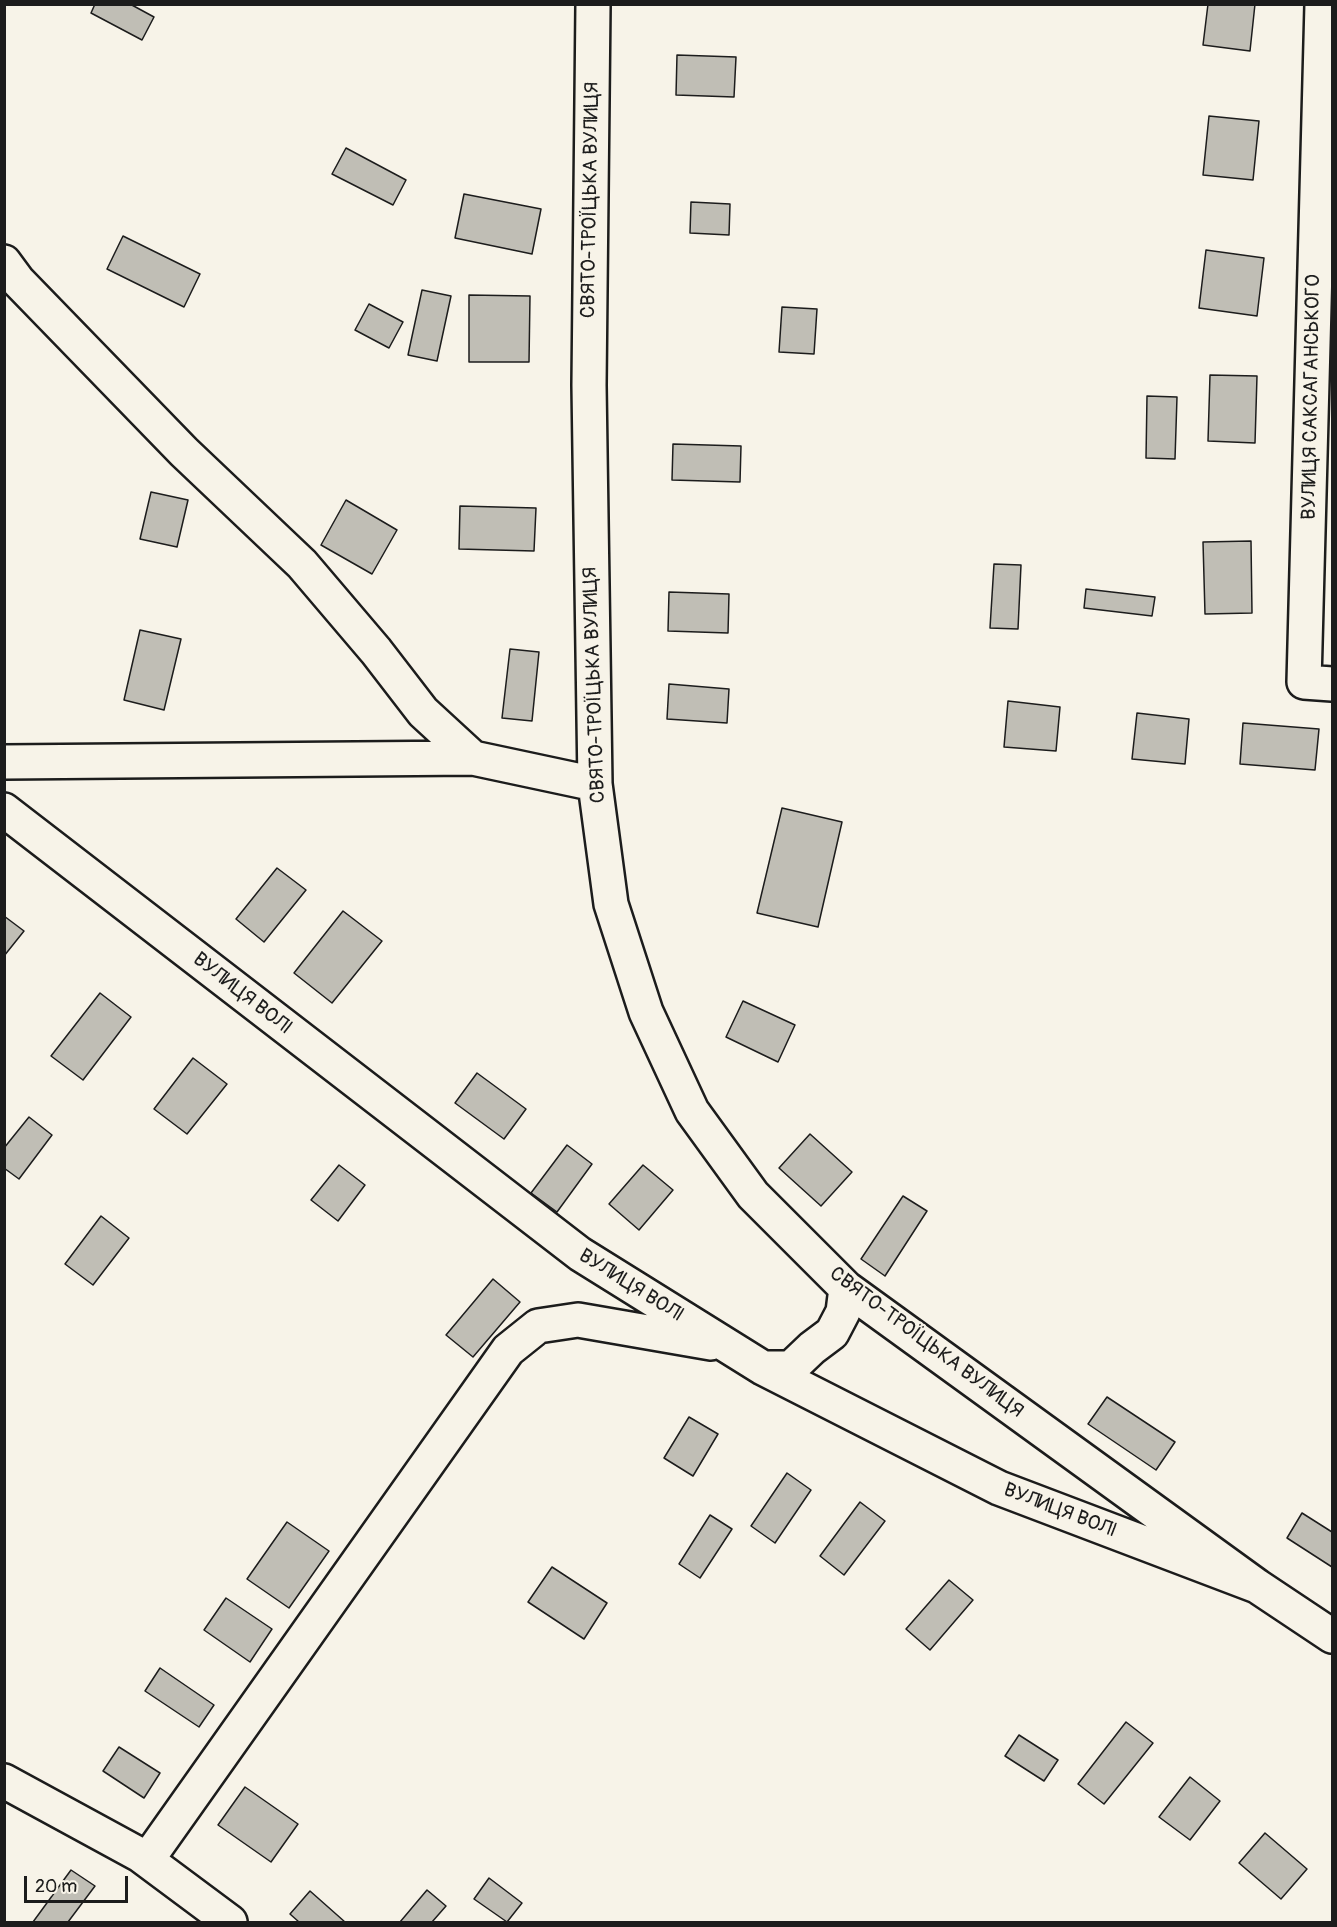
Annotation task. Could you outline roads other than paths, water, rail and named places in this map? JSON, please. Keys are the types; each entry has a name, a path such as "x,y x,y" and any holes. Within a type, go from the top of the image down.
{"street":[{"name":"СВЯТО-ТРОЇЦЬКА ВУЛИЦЯ","path":"593,4 589,385 595,784 611,904 646,1012 692,1111 753,1195 846,1288 1257,1586"},
{"name":"ВУЛИЦЯ САКСАГАНСЬКОГО","path":"1318,683 1322,4"},
{"path":"4,262 18,280 184,452 302,564 376,651 423,712 473,758"},
{"path":"4,762 473,758 595,784"},
{"name":"ВУЛИЦЯ ВОЛІ","path":"4,810 579,1254 763,1368 999,1488 1257,1586 1332,1636"},
{"path":"763,1368 791,1368 832,1333 843,1312 846,1288"},
{"path":"147,1860 508,1350 538,1326 578,1320 727,1346"},
{"path":"4,1781 147,1860 230,1923"}]}
